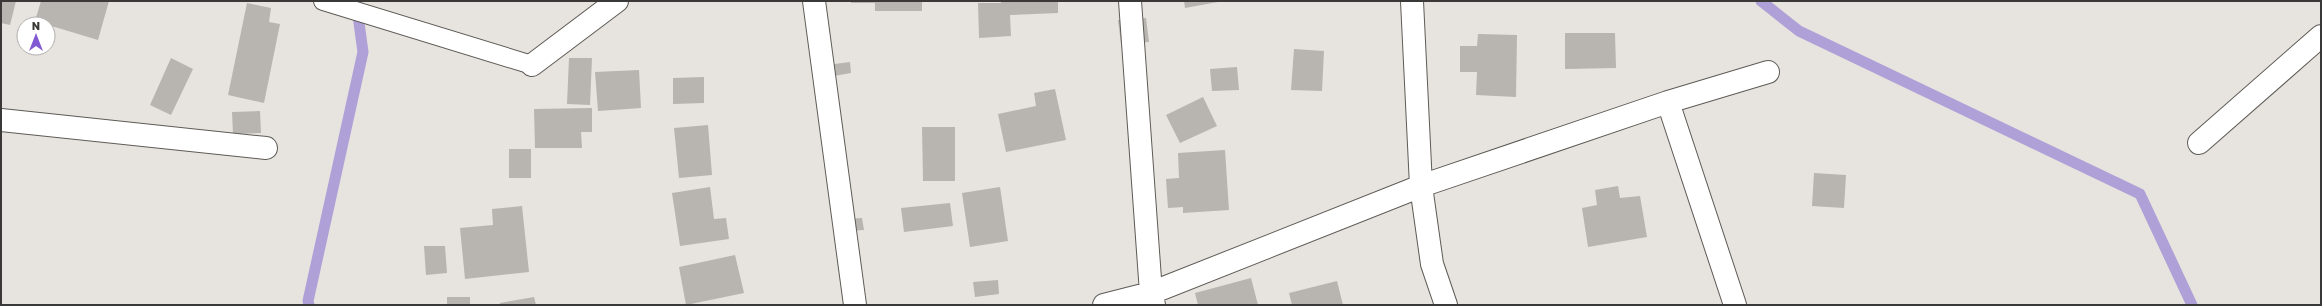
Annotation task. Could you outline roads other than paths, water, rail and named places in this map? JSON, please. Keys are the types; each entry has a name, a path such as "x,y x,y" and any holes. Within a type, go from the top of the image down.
{"street":[{"path":"532,65 617,1"},
{"path":"814,1 855,305"},
{"path":"1130,1 1152,299"},
{"path":"1412,1 1420,186 1432,264 1446,305"},
{"path":"2199,143 2321,36"},
{"path":"1104,305 1152,299 1420,186 1668,102 1768,72"},
{"path":"1668,102 1735,305"},
{"path":"1,120 266,148"}],"lane":[{"path":"323,1 532,65"}],"waterway":[{"path":"309,305 308,301 363,52 356,1"},
{"path":"1761,1 1799,31 2140,194 2192,305"}]}
